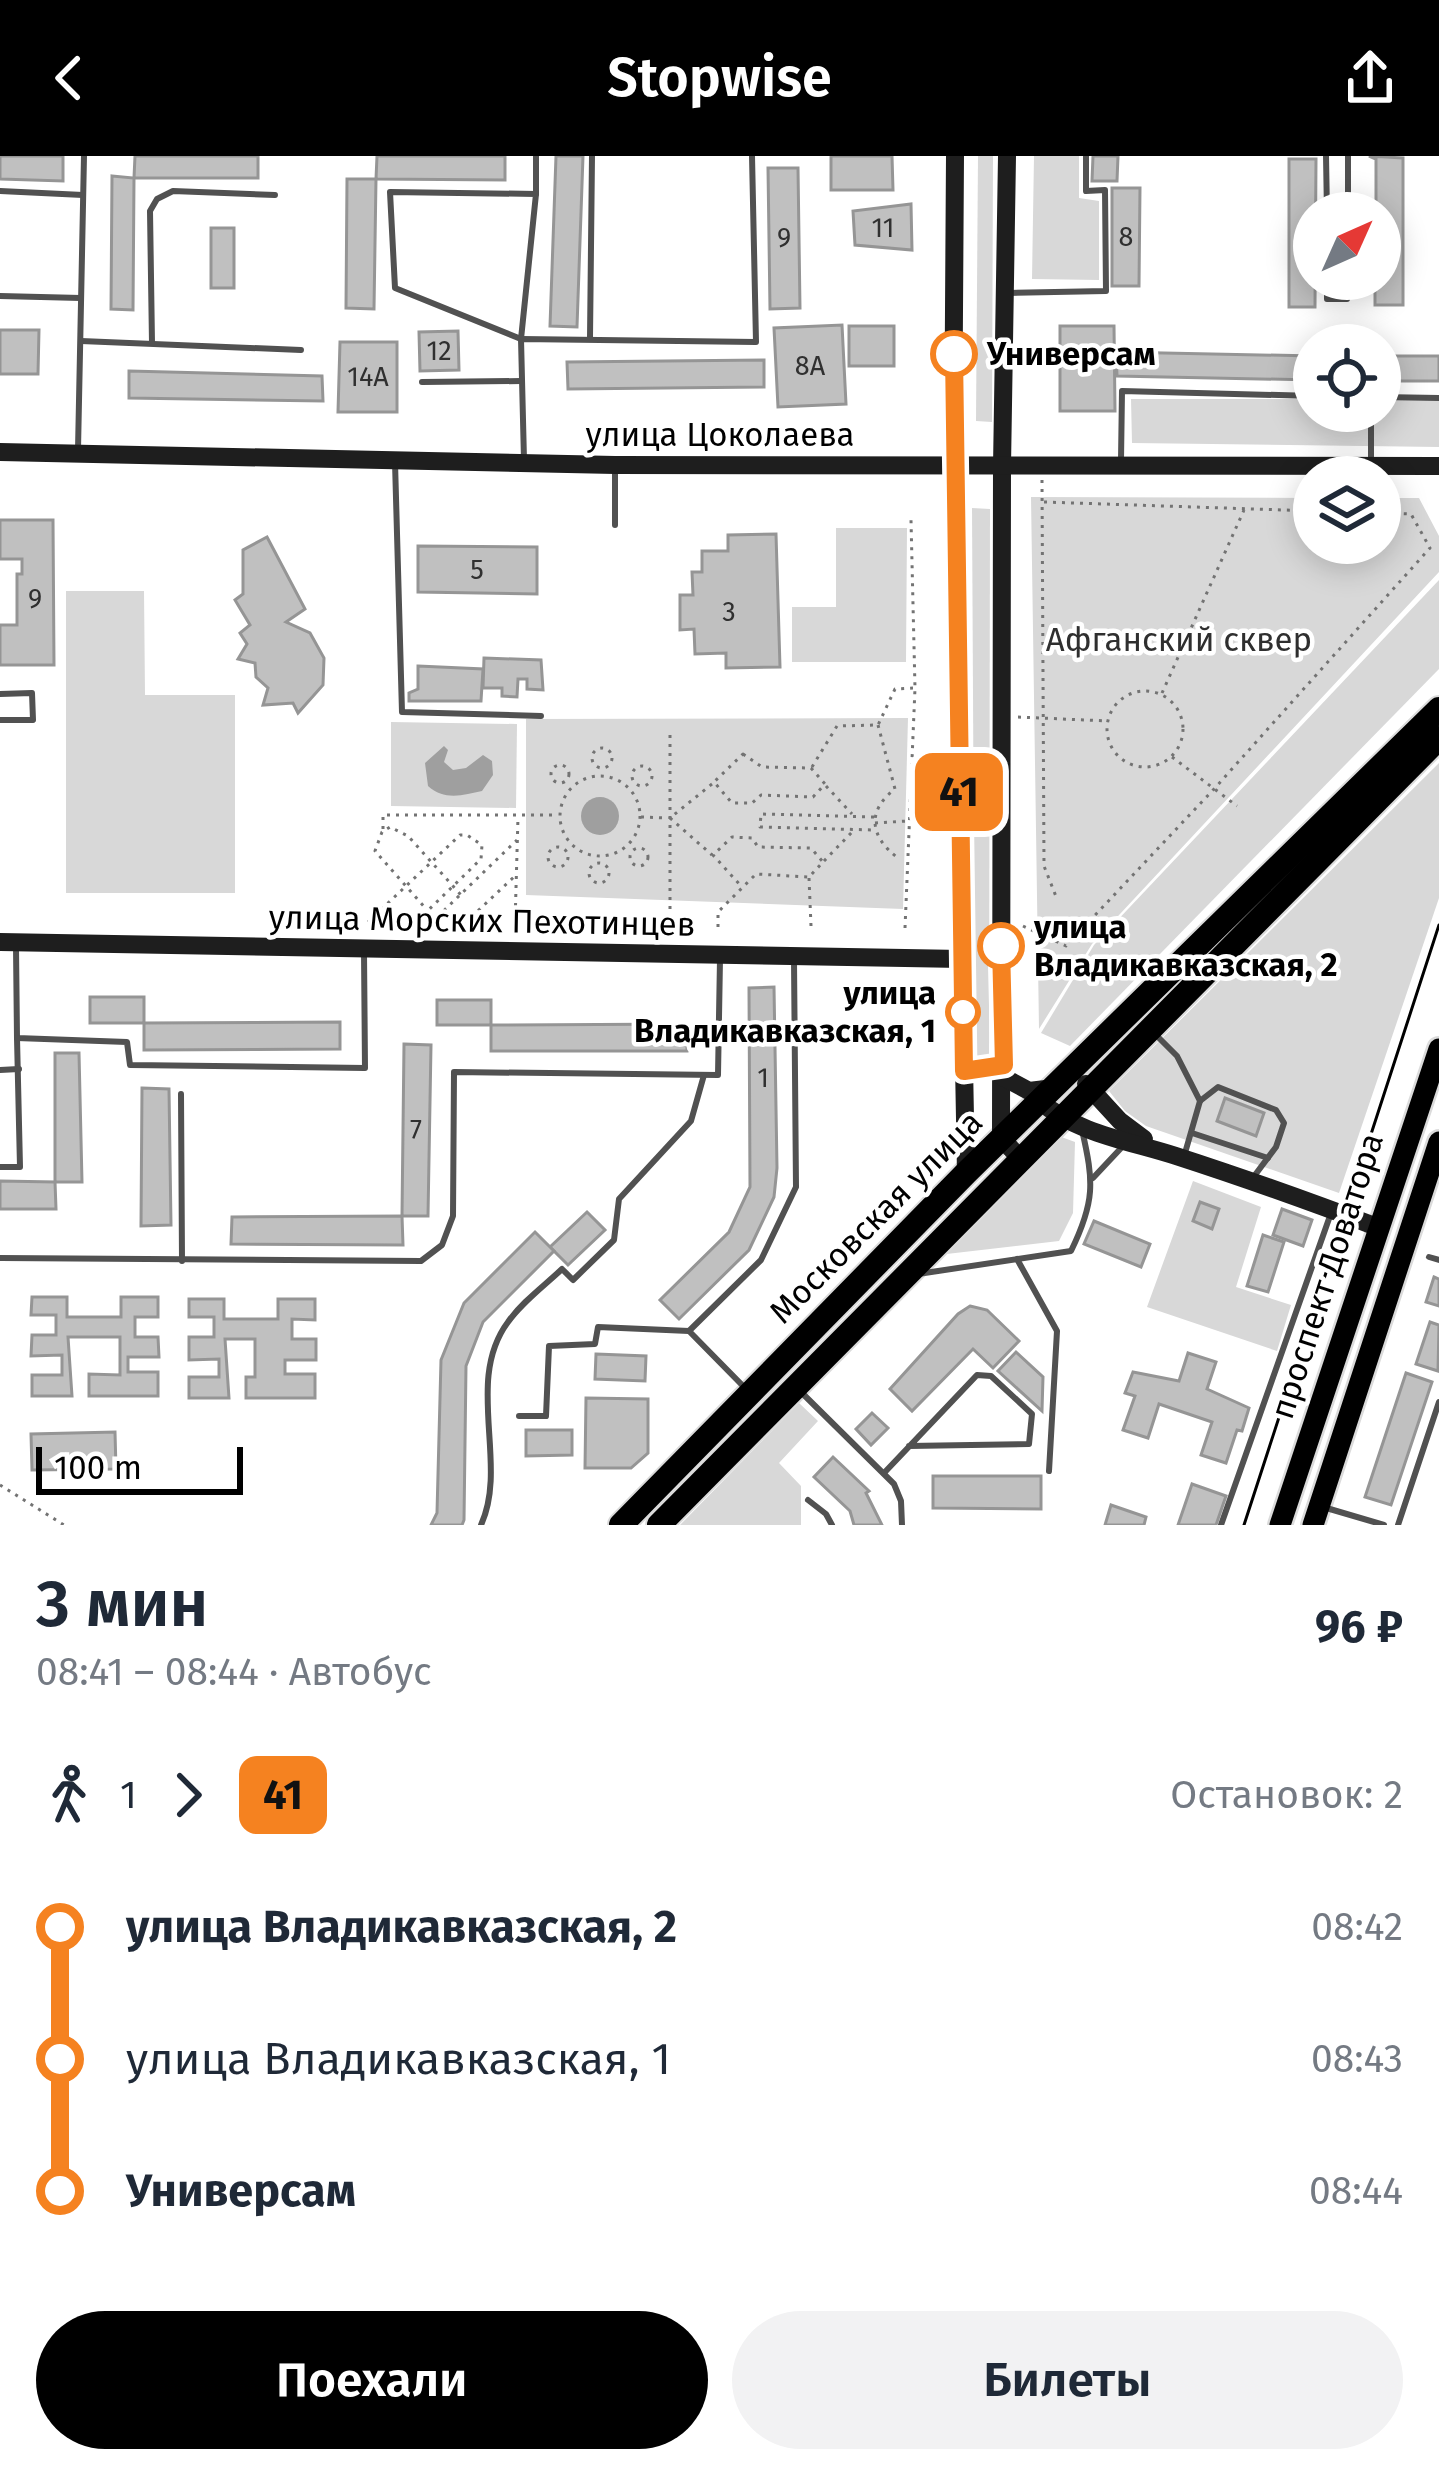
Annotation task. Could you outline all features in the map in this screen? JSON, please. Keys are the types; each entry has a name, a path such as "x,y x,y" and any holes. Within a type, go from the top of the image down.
{"highway":[{"name":"Московская улица","path":"621,1525 1001,1138 1439,709"},
{"name":"Московская улица","path":"659,1525 1020,1158 1071,1123 1091,1087 1439,738"}],"main road":[{"name":"проспект Доватора","path":"1280,1525 1439,1049"},
{"name":"проспект Доватора","path":"1316,1515 1439,1142"}],"street":[{"path":"955,156 953,466 966,1173"},
{"path":"1007,156 1001,467 1001,1138 1020,1158"},
{"name":"улица Цоколаева","path":"0,452 525,464 1293,466"},
{"name":"улица Цоколаева","path":"1401,466 1439,466"},
{"name":"улица Морских Пехотинцев","path":"8,943 962,958"},
{"path":"964,1071 1003,1071 1030,1091 1081,1080 1120,1121 1157,1150"},
{"path":"1053,1089 1071,1123 1377,1227"}],"lane":[{"path":"78,453 84,156"},
{"path":"525,464 521,339 536,156"},
{"path":"590,340 592,156"},
{"path":"536,194 390,192 395,288 521,339 756,342 752,156"},
{"path":"1005,293 1106,292 1105,190 1086,190 1086,156"},
{"path":"1326,156 1327,192"},
{"path":"1348,156 1348,192"},
{"path":"0,191 83,195"},
{"path":"152,343 150,211 157,200 173,191 275,195"},
{"path":"0,296 82,298"},
{"path":"80,341 301,350"},
{"path":"422,382 522,381"},
{"path":"1121,467 1122,392 1293,396"},
{"path":"1401,397 1439,398"},
{"path":"395,458 402,712 541,716"},
{"path":"615,525 616,465"},
{"path":"0,694 32,693 33,720 0,720"},
{"path":"0,1167 20,1167 19,1070 8,943"},
{"path":"17,1039 127,1042 130,1065 365,1068 364,949"},
{"path":"0,1258 410,1264 432,1256 442,1245 453,1216 454,1072 718,1075 720,955"},
{"path":"689,1331 761,1260 796,1187 794,956"},
{"path":"1149,1028 1177,1056 1200,1101"},
{"path":"0,1070 19,1070"},
{"path":"481,1525 491,1504 487,1378 506,1324 562,1268 573,1280 614,1240 620,1199 691,1121 704,1075"},
{"path":"1184,1158 1200,1101 1218,1087 1276,1109 1284,1123 1268,1158 1250,1182"},
{"path":"181,1094 182,1261"},
{"path":"903,1276 1071,1251 1089,1215 1094,1178 1071,1123"},
{"path":"1191,1132 1268,1158"},
{"path":"1094,1178 1129,1140"},
{"path":"1221,1525 1332,1210"},
{"path":"1430,1256 1439,1260"},
{"path":"1017,1259 1057,1331 1049,1471"},
{"path":"519,1416 546,1415 549,1346 595,1344 598,1327 689,1331 749,1391"},
{"path":"884,1473 909,1446 977,1376 991,1376 1032,1414 1029,1444 909,1446"},
{"path":"795,1387 884,1473 898,1492 902,1525"},
{"path":"1398,1525 1439,1402"},
{"path":"808,1501 832,1525"},
{"path":"1316,1515 1384,1525"}],"path":[{"path":"1042,478 1044,866 1057,899"},
{"path":"1043,502 1293,510"},
{"path":"1161,694 1245,508"},
{"path":"1023,926 1066,946 1214,789 1430,548 1411,514 1401,514"},
{"path":"905,928 915,688 911,520"},
{"path":"898,858 882,845 874,823 884,798 895,789 878,725 895,688 915,688"},
{"path":"1129,694 1161,694 1173,703 1184,728 1181,744 1152,767 1132,765 1117,755 1108,739 1108,722 1117,704 1129,694"},
{"path":"1015,717 1108,722"},
{"path":"811,768 837,726 878,725"},
{"path":"670,735 670,926"},
{"path":"670,818 743,754 762,766 811,768 855,817"},
{"path":"1171,756 1237,806"},
{"path":"602,768 602,776"},
{"path":"591,776 602,776 629,788 639,817 637,832 628,844 602,856 571,843 560,815 562,801 572,787 591,776"},
{"path":"566,781 572,787"},
{"path":"714,782 732,803 752,803 760,795 813,797 825,784"},
{"path":"629,788 635,783"},
{"path":"517,840 433,921 375,851 383,814 560,815"},
{"path":"874,823 855,817 761,814 760,827 855,829 910,820"},
{"path":"514,924 518,815"},
{"path":"639,817 670,818 741,886"},
{"path":"383,831 396,828 460,895"},
{"path":"811,926 809,877 855,829"},
{"path":"368,922 460,835 482,845 481,859 416,923"},
{"path":"712,855 732,837 752,838 758,847 811,848 823,862"},
{"path":"565,849 571,843"},
{"path":"628,844 633,850"},
{"path":"601,863 602,856"},
{"path":"718,928 718,912 756,874 809,877"},
{"path":"465,923 516,875"},
{"path":"0,1485 64,1525"}],"green space":[{"path":"978,156 993,156 992,422 976,421"},
{"path":"1034,156 1079,156 1079,198 1099,201 1099,280 1032,279"},
{"path":"1131,399 1293,399 1293,432 1401,432 1401,399 1439,399 1439,447 1132,443"},
{"name":"Афганский сквер","path":"1031,497 1293,498 1293,564 1401,564 1401,498 1419,498 1439,536 1439,572 1092,944 1039,1029"},
{"path":"972,508 990,509 989,1061 975,1062"},
{"path":"836,528 907,528 906,662 792,662 792,607 836,607"},
{"path":"1439,580 1439,669 1070,1046 1041,1033 1094,945"},
{"path":"66,591 144,591 145,695 235,695 235,893 66,893"},
{"path":"908,718 903,909 526,895 526,719"},
{"path":"391,722 517,724 516,808 391,806"},
{"path":"1439,763 1439,898 1339,1193 1146,1126 1125,1111 1109,1091"},
{"path":"1056,1135 1075,1142 1073,1213 1059,1241 938,1255"},
{"path":"1193,1181 1261,1207 1236,1287 1291,1305 1277,1351 1147,1307"},
{"path":"799,1403 818,1421 779,1463 801,1486 801,1525 680,1525"}],"shaded area":[{"path":"444,746 448,750 444,762 453,770 466,768 483,755 492,761 493,775 482,791 447,795 428,786 425,763"},
{"path":"600,797 614,802 619,816 614,830 600,835 586,830 581,816 586,802"}],"building":[{"path":"0,156 63,156 63,181 0,179"},
{"path":"135,156 258,156 258,178 134,178"},
{"path":"377,156 505,156 505,180 376,179"},
{"path":"556,156 583,156 577,327 550,326"},
{"path":"831,156 892,156 893,190 831,190"},
{"path":"1093,156 1118,156 1117,181 1092,181"},
{"path":"1369,156 1403,158 1403,305 1375,305 1375,300 1401,300 1401,192 1376,192 1376,159"},
{"path":"1289,159 1316,159 1316,192 1293,192 1293,300 1315,300 1315,307 1289,307"},
{"path":"768,168 798,168 800,308 770,309"},
{"path":"112,176 134,178 133,310 111,309"},
{"path":"347,179 376,179 374,309 346,308"},
{"path":"1112,188 1140,188 1139,286 1112,286"},
{"path":"911,204 912,250 855,245 853,211"},
{"path":"211,228 234,228 234,288 211,288"},
{"path":"842,325 846,404 778,407 774,328"},
{"path":"849,326 894,326 894,366 849,366"},
{"name":"Универсам","path":"1060,326 1114,326 1115,411 1060,411"},
{"path":"0,330 39,330 38,374 0,374"},
{"path":"458,331 459,370 420,371 419,332"},
{"path":"340,342 397,342 397,412 338,412"},
{"path":"1116,352 1293,356 1293,380 1117,376"},
{"path":"1401,356 1439,356 1439,381 1401,381"},
{"path":"764,360 764,387 568,389 567,362"},
{"path":"129,371 322,376 323,401 129,398"},
{"path":"0,520 53,520 54,665 0,665 0,625 17,625 17,574 22,574 22,559 0,559"},
{"path":"776,534 780,667 726,668 726,653 695,654 694,629 680,630 680,595 693,595 692,572 702,572 702,551 728,551 728,535"},
{"path":"267,537 305,609 286,622 310,633 324,658 323,685 298,713 293,703 263,705 268,688 256,677 255,663 238,659 247,644 240,633 250,625 235,600 243,594 243,550"},
{"path":"418,546 537,547 537,594 418,592"},
{"path":"484,658 541,660 543,690 527,689 527,679 518,679 517,697 502,696 502,688 483,688"},
{"path":"418,666 483,669 481,701 409,701 409,693 418,689"},
{"path":"774,987 774,1197 749,1250 679,1319 660,1300 729,1232 750,1187 749,988"},
{"path":"90,997 144,997 144,1023 90,1023"},
{"path":"437,1000 491,1000 491,1025 437,1025"},
{"path":"340,1022 340,1049 144,1050 144,1023"},
{"path":"687,1024 687,1051 491,1051 491,1025"},
{"path":"404,1044 431,1045 428,1216 402,1216"},
{"path":"55,1053 79,1053 82,1182 55,1182"},
{"path":"142,1088 169,1089 171,1225 141,1226"},
{"path":"1225,1098 1264,1113 1256,1136 1217,1121"},
{"path":"0,1181 55,1182 56,1209 0,1209"},
{"path":"1200,1202 1219,1209 1212,1229 1193,1221"},
{"path":"1282,1209 1312,1220 1303,1246 1273,1235"},
{"path":"587,1212 605,1230 568,1265 550,1247"},
{"path":"402,1216 403,1245 231,1244 232,1217"},
{"path":"1094,1221 1150,1244 1141,1267 1084,1244"},
{"path":"535,1232 554,1251 483,1322 466,1366 464,1520 462,1525 431,1525 437,1513 441,1360 464,1303"},
{"path":"1263,1235 1284,1242 1268,1292 1247,1286"},
{"path":"1434,1277 1439,1279 1439,1306 1426,1302"},
{"path":"32,1297 67,1297 67,1317 121,1317 121,1297 158,1297 158,1317 135,1317 135,1337 158,1337 159,1357 128,1357 128,1372 158,1372 158,1396 89,1396 89,1374 120,1375 120,1337 68,1337 72,1396 32,1396 32,1375 62,1375 62,1355 31,1356 32,1335 56,1335 56,1315 31,1315"},
{"path":"189,1299 224,1299 224,1319 278,1319 278,1299 315,1299 315,1320 292,1319 292,1339 316,1339 316,1360 285,1360 285,1374 315,1374 315,1398 246,1398 246,1377 255,1377 255,1339 225,1339 229,1398 189,1398 189,1377 219,1377 219,1359 189,1360 189,1337 214,1337 214,1317 189,1317"},
{"path":"970,1306 987,1310 1019,1341 993,1368 973,1349 912,1411 890,1389"},
{"path":"1430,1322 1439,1325 1438,1371 1416,1364"},
{"path":"1016,1352 1043,1377 1042,1411 998,1371"},
{"path":"1188,1353 1216,1362 1207,1389 1249,1408 1226,1463 1201,1455 1212,1422 1159,1404 1148,1438 1123,1430 1135,1396 1125,1393 1133,1372 1179,1381"},
{"path":"596,1354 646,1356 645,1381 595,1379"},
{"path":"1406,1373 1432,1382 1391,1505 1365,1497"},
{"path":"586,1398 648,1399 648,1453 631,1468 585,1468"},
{"path":"872,1413 888,1428 871,1445 856,1429"},
{"path":"526,1430 572,1430 572,1455 526,1456"},
{"path":"115,1432 116,1469 32,1470 31,1434"},
{"path":"833,1457 869,1491 882,1525 854,1525 850,1511 814,1477"},
{"path":"933,1476 1041,1476 1041,1509 933,1508"},
{"path":"1192,1484 1226,1496 1216,1525 1178,1525"},
{"path":"1111,1505 1146,1517 1144,1525 1105,1525"}],"tram line":[{"path":"1244,1525 1439,925"}],"bus line":[{"name":"41","path":"954,354 964,1071 1004,1065 1001,946"}],"place":[{"name":"Универсам","path":"954,354"},
{"name":"улица Владикавказская, 2","path":"1001,946"},
{"name":"улица Владикавказская, 1","path":"963,1012"}]}
